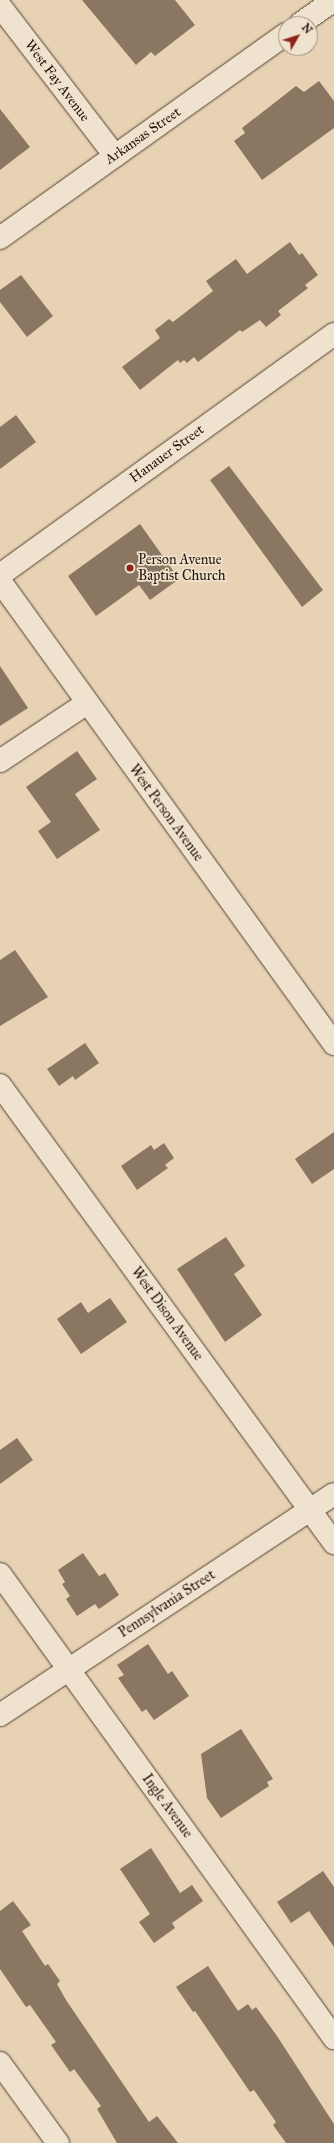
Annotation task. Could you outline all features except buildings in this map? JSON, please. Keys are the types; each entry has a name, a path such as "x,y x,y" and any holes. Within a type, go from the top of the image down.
{"street":[{"path":"311,16 334,0"},
{"name":"West Fay Avenue","path":"0,6 115,156"},
{"name":"Arkansas Street","path":"0,238 278,40"},
{"name":"Hanauer Street","path":"0,575 334,334"},
{"name":"West Person Avenue","path":"0,581 334,1044"},
{"path":"0,761 87,703"},
{"name":"West Dison Avenue","path":"0,1085 334,1543"},
{"name":"Pennsylvania Street","path":"0,1715 334,1494"},
{"name":"Ingle Avenue","path":"0,1574 334,2038"},
{"path":"0,2063 58,2143"}],"place":[{"name":"Person Avenue Baptist Church","path":"130,568"}]}
